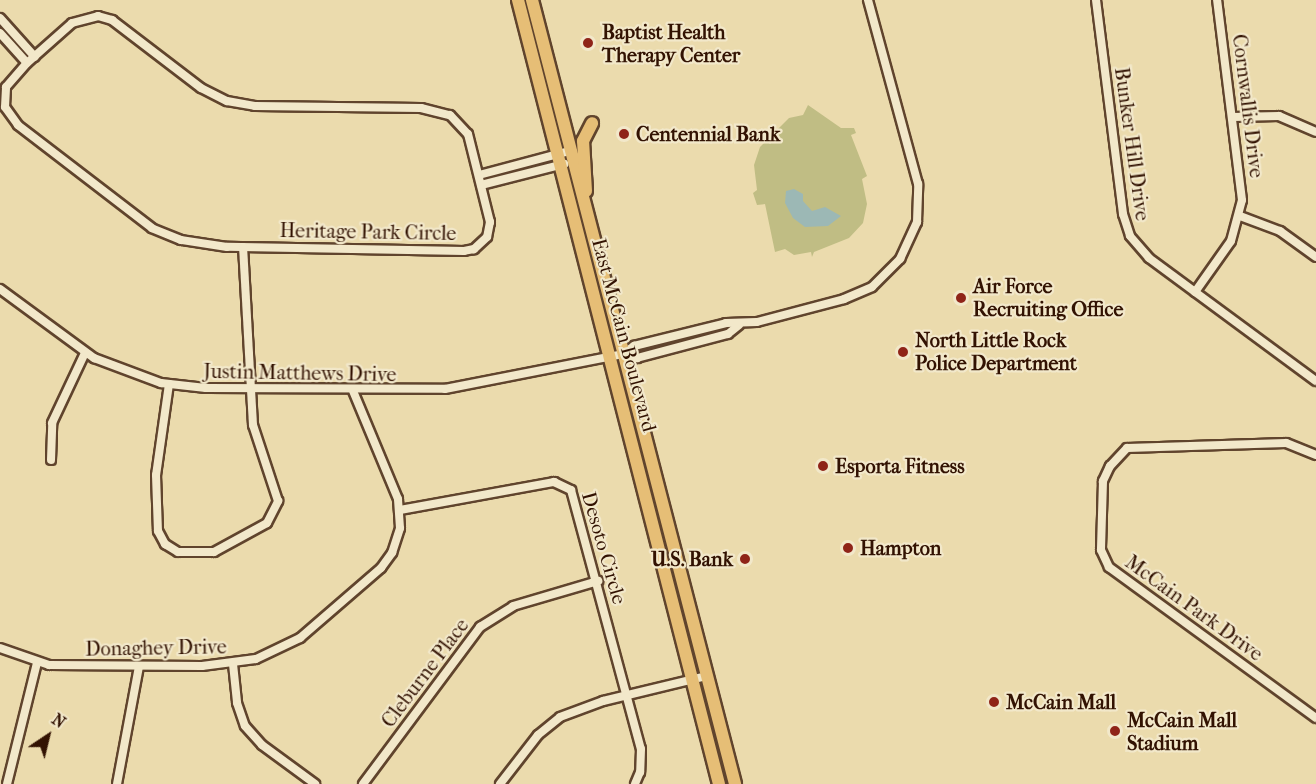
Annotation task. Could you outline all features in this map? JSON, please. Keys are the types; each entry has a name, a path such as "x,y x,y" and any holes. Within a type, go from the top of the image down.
{"main road":[{"name":"East McCain Boulevard","path":"518,0 719,784"},
{"name":"East McCain Boulevard","path":"532,0 735,784"},
{"path":"586,210 582,141 592,123"}],"street":[{"path":"623,354 637,358 728,334 739,326 866,291 891,271 911,239 919,207 918,184 868,0"},
{"name":"Bunker Hill Drive","path":"1096,0 1125,224 1140,250 1316,381"},
{"name":"Cornwallis Drive","path":"1195,292 1231,241 1240,216 1242,192 1217,0"},
{"name":"Heritage Park Circle","path":"92,16 105,17 201,88 227,101 255,106 444,112 468,135 482,185 490,230 474,249 243,247 198,244 152,228 18,125 7,112 5,92 27,63 35,57 72,23 92,16"},
{"path":"0,18 35,57"},
{"path":"0,33 27,63"},
{"path":"1233,117 1279,116 1316,132"},
{"path":"479,175 572,157"},
{"path":"482,185 559,160"},
{"path":"1240,216 1280,231 1316,256"},
{"path":"169,384 156,476 156,513 161,538 169,547 184,554 214,552 231,545 267,523 277,505 277,489 253,425 249,389 243,247"},
{"name":"Justin Matthews Drive","path":"0,289 85,353 137,376 169,384 249,389 353,391 445,389 623,354"},
{"path":"623,354 634,346 726,323 739,326"},
{"path":"51,460 52,423 85,353"},
{"name":"Donaghey Drive","path":"0,648 37,663 139,666 232,664 269,655 300,639 368,581 396,544 400,510 353,391"},
{"name":"McCain Park Drive","path":"1316,455 1286,443 1127,448 1110,466 1103,481 1101,550 1109,567 1316,718"},
{"name":"Desoto Circle","path":"400,510 554,482 563,484 575,497 640,749 640,771 635,784"},
{"name":"Cleburne Place","path":"363,784 480,627 519,603 598,581"},
{"path":"7,784 37,663"},
{"path":"232,664 237,703 245,726 262,745 315,784"},
{"path":"117,784 139,666"},
{"path":"500,784 549,725 580,708 706,676"}],"shaded area":[{"path":"808,105 841,128 854,128 856,133 851,135 867,176 862,179 867,204 863,223 849,238 814,252 812,257 811,252 794,255 785,249 775,252 765,204 757,205 753,193 757,190 754,165 760,147 789,118 803,115"}],"water":[{"path":"794,189 803,194 803,201 812,211 825,207 841,216 828,226 805,227 793,218 785,203 786,191"}],"place":[{"name":"Baptist Health Therapy Center","path":"588,43"},
{"name":"Centennial Bank","path":"624,134"},
{"name":"Air Force Recruiting Office","path":"961,298"},
{"name":"North Little Rock Police Department","path":"903,352"},
{"name":"Esporta Fitness","path":"823,466"},
{"name":"Hampton","path":"848,548"},
{"name":"U.S. Bank","path":"745,559"},
{"name":"McCain Mall","path":"994,702"},
{"name":"McCain Mall Stadium","path":"1115,731"}]}
